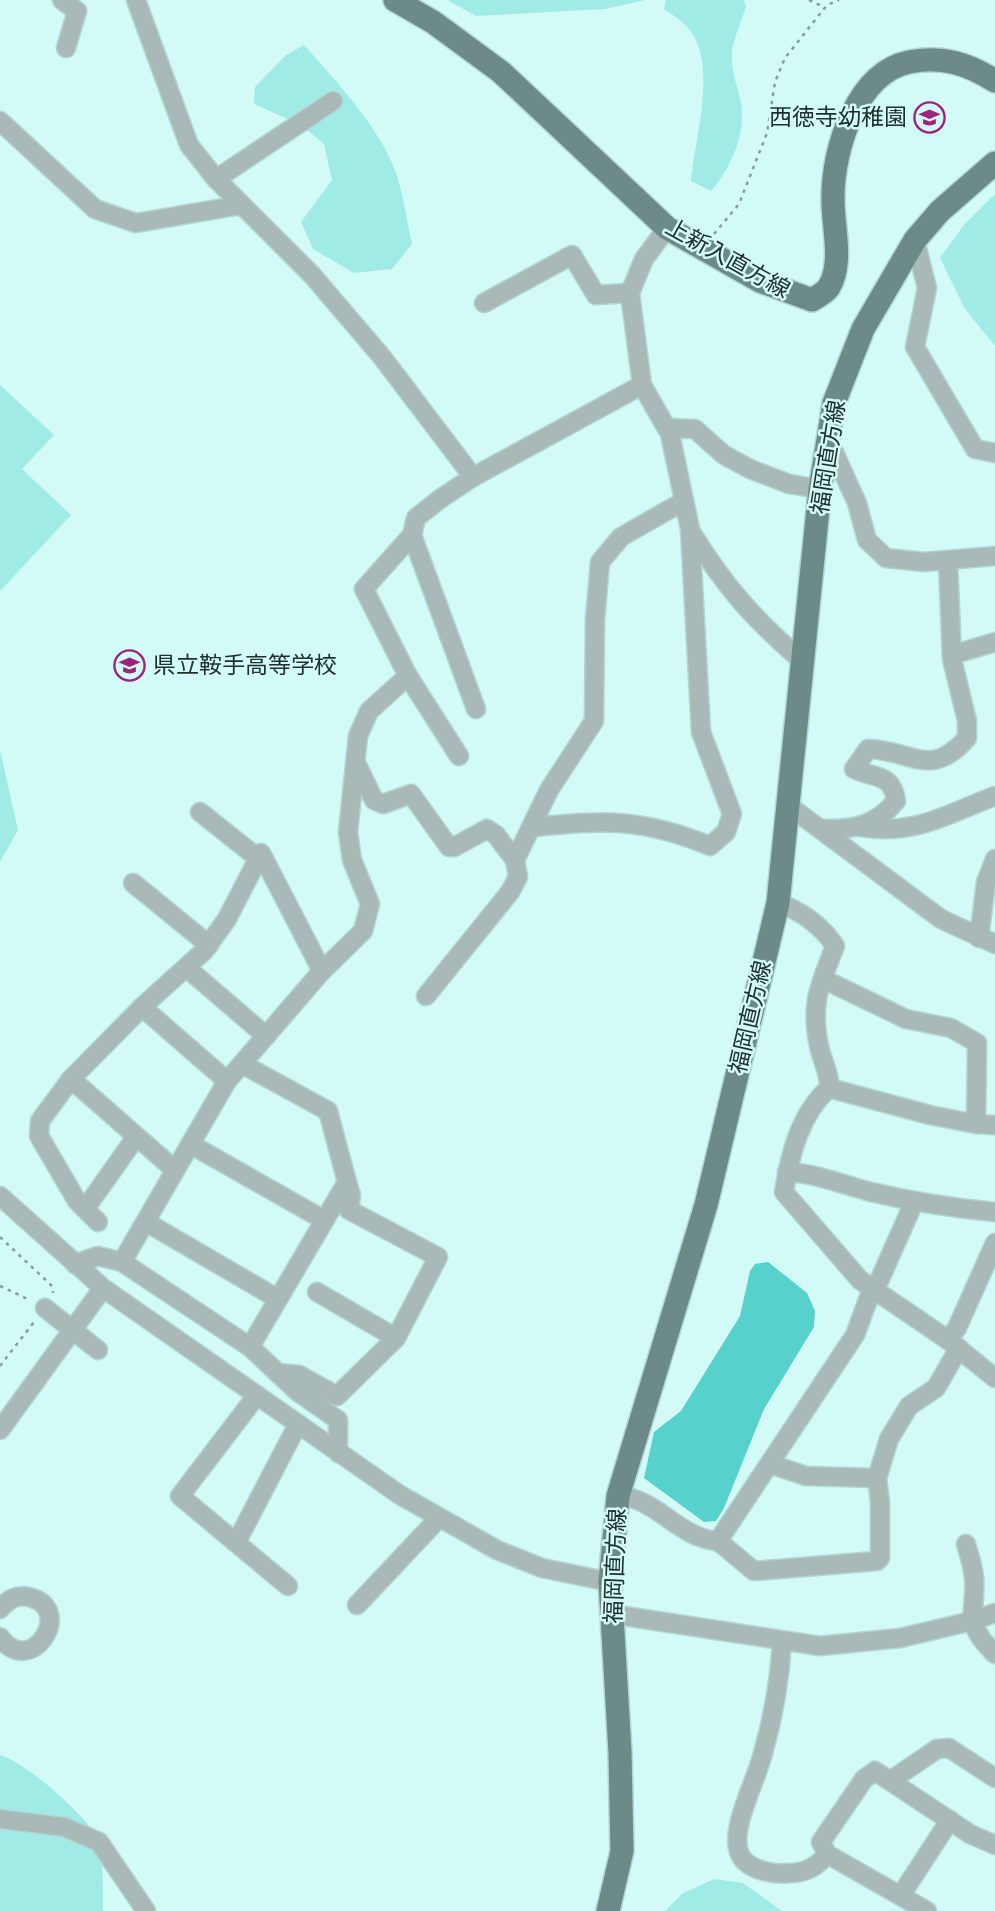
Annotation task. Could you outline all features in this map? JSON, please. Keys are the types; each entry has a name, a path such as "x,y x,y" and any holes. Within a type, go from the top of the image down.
{"main road":[{"name":"上新入直方線","path":"395,0 433,22 501,72 667,228 761,281 812,300 829,288 834,268 832,195 837,157 852,117 870,85 892,65 929,57 970,65 995,81"},
{"name":"福岡直方線","path":"608,1911 622,1852 620,1752 610,1582 618,1496 706,1205 778,903 820,489 834,403 863,329 915,240 940,211 995,163"}],"street":[{"path":"62,0 77,11 66,48"},
{"path":"136,0 189,145 216,179 312,275 373,347 473,477"},
{"path":"216,179 333,101"},
{"path":"0,121 95,209 136,223 241,205"},
{"path":"534,827 606,820 671,830 710,846 726,832 732,814 701,732 690,528 667,428 642,385 630,293 645,259 667,228"},
{"path":"915,240 928,288 915,347 975,449 995,453"},
{"path":"484,303 572,255 596,295 630,293"},
{"path":"459,756 408,676 364,589 412,535 416,518 473,477 642,385"},
{"path":"667,428 695,429 724,455 750,469 789,484 820,489"},
{"path":"827,437 857,502 867,540 886,558 948,561 995,556"},
{"path":"515,860 534,827 549,790 594,721 595,620 600,562 621,537 684,501"},
{"path":"690,528 723,582 757,622 802,661"},
{"path":"412,535 476,709"},
{"path":"822,829 847,830 862,827 888,811 896,802 894,786 888,780 854,769 868,749 883,749 930,763 944,757 967,738 967,721 954,677 951,655 948,561"},
{"path":"951,655 995,642"},
{"path":"122,1262 227,1081 322,971 363,931 370,904 352,860 348,832 358,736 369,711 408,676"},
{"path":"357,765 374,800 383,804 411,794 449,846 454,847 487,829 496,835 515,860 518,877 510,892 426,996"},
{"path":"862,827 887,831 928,824 995,796"},
{"path":"789,806 941,919 987,941 995,859"},
{"path":"200,811 258,859"},
{"path":"136,1137 92,1215 77,1201 39,1136 40,1121 71,1079 142,1007 188,969 209,945 227,919 261,853 322,971"},
{"path":"133,883 209,945"},
{"path":"778,903 795,908 829,936 835,946 822,979 813,1014 820,1049 830,1078 829,1088 819,1097 794,1141 784,1192 860,1280 954,1344 995,1378"},
{"path":"188,969 266,1036"},
{"path":"822,979 906,1019 951,1028 977,1043 976,1124"},
{"path":"142,1007 227,1081"},
{"path":"242,1064 328,1111 351,1195 349,1210 438,1257 396,1338 337,1396 299,1376 278,1373"},
{"path":"71,1079 175,1170"},
{"path":"829,1088 917,1112 976,1124 995,1125"},
{"path":"190,1144 324,1220"},
{"path":"787,1172 806,1173 914,1202 995,1212"},
{"path":"250,1347 347,1182"},
{"path":"0,1196 103,1289 338,1453 439,1518 496,1550 541,1568 610,1582"},
{"path":"718,1541 855,1335 872,1289 880,1279 914,1202"},
{"path":"146,1222 278,1299"},
{"path":"618,1496 634,1497 702,1541 718,1541 748,1569 877,1561 880,1558 877,1478 889,1439 909,1406 936,1388 954,1344 957,1328 995,1243"},
{"path":"75,1264 99,1256 122,1262 250,1347 298,1392 338,1420 338,1453"},
{"path":"0,1430 103,1289"},
{"path":"317,1292 396,1338"},
{"path":"45,1308 98,1350"},
{"path":"257,1395 180,1496 288,1586"},
{"path":"236,1543 298,1424"},
{"path":"770,1464 806,1476 877,1478"},
{"path":"357,1605 439,1518"},
{"path":"967,1544 974,1578 972,1621 982,1641 995,1654"},
{"path":"0,1609 15,1598 33,1598 46,1609 50,1627 42,1643 26,1650 9,1647 0,1637"},
{"path":"611,1614 782,1641 833,1645 900,1638 995,1613"},
{"path":"782,1641 764,1753 736,1842 745,1863 786,1874 801,1873 821,1862 827,1854"},
{"path":"890,1781 937,1749 949,1748 995,1778"},
{"path":"927,1911 827,1854 821,1842 864,1779 875,1771 950,1820 995,1845"},
{"path":"0,1819 64,1827 99,1842 146,1911"},
{"path":"901,1895 950,1820"}],"path":[{"path":"809,0 824,7"},
{"path":"702,247 739,204 767,133 775,82 785,58 824,7 839,0"},
{"path":"0,1237 51,1285 54,1293 0,1366"},
{"path":"0,1286 45,1308"}],"shaded area":[{"path":"447,0 645,0 605,9 476,16"},
{"path":"666,0 744,0 746,6 732,53 742,112 740,134 724,174 711,191 691,181 702,102 702,62 698,44 689,29 664,9"},
{"path":"304,45 370,124 397,176 412,244 392,269 354,273 313,249 301,222 332,180 324,144 301,125 254,104 255,87 286,55"},
{"path":"995,194 995,346 965,309 940,258 963,226"},
{"path":"0,385 54,435 22,469 71,515 0,591"},
{"path":"0,750 18,830 0,862"},
{"path":"768,1262 807,1293 815,1311 814,1327 764,1409 724,1508 716,1521 704,1522 644,1478 654,1432 681,1411 740,1316 750,1271 755,1264"},
{"path":"0,1755 24,1768 52,1789 96,1835 102,1861 103,1911 0,1911"},
{"path":"714,1879 743,1883 782,1911 665,1911 683,1893"}],"place":[{"name":"西徳寺幼稚園","path":"930,117"},
{"name":"県立鞍手高等学校","path":"130,665"}]}
